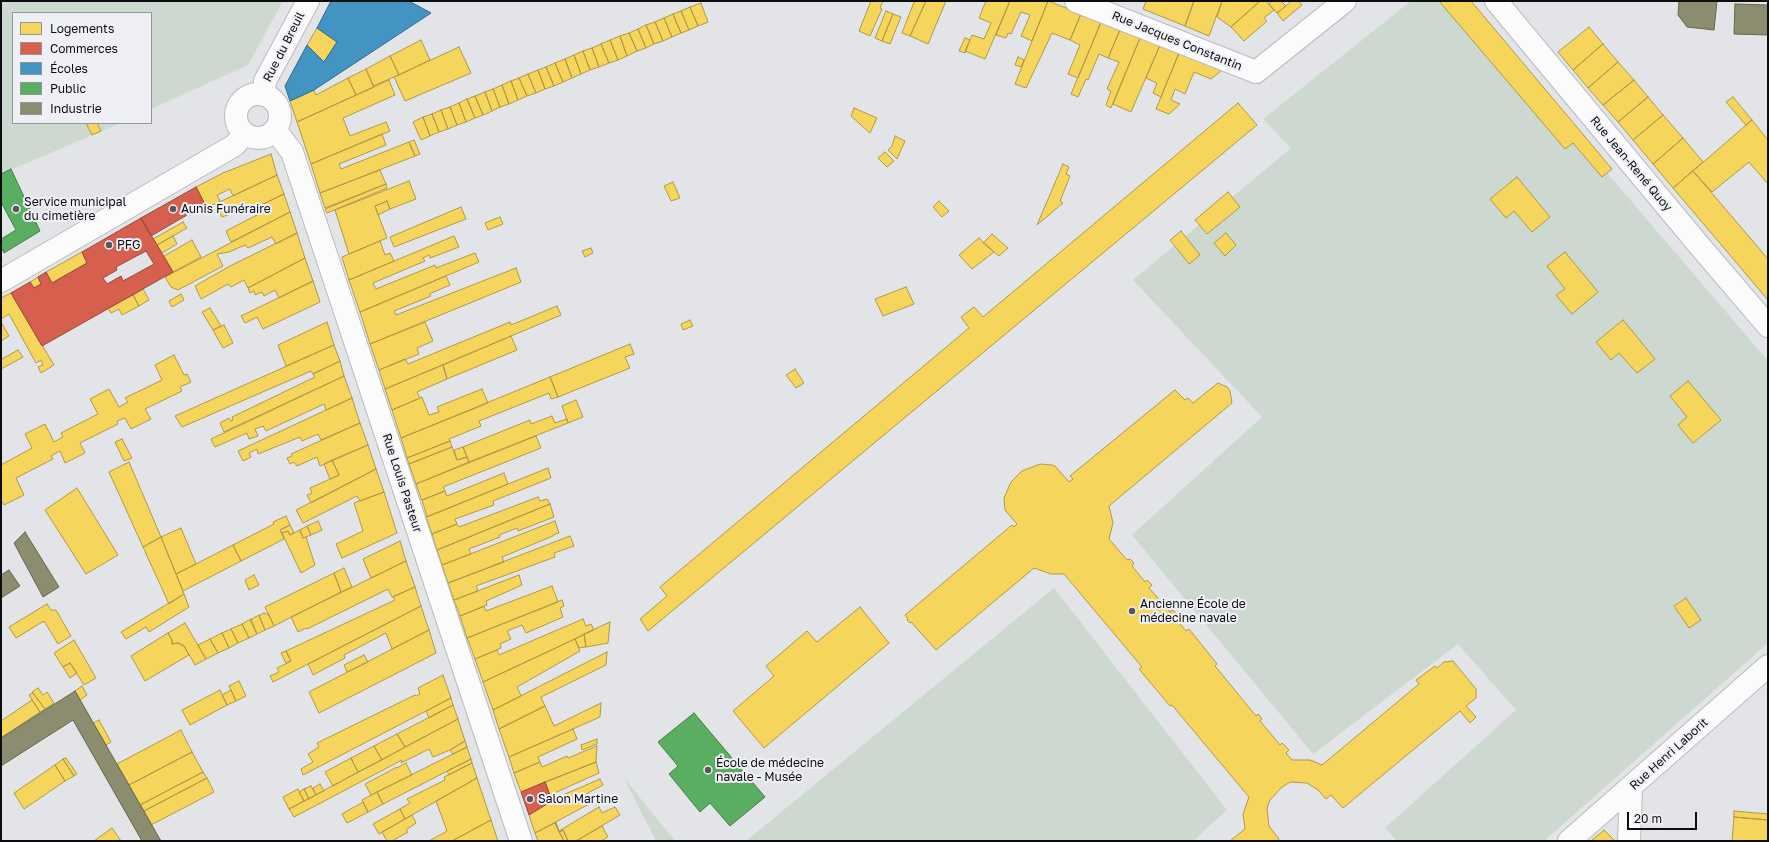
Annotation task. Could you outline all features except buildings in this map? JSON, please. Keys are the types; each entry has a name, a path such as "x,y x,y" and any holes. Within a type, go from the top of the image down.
{"street":[{"name":"Rue du Breuil","path":"264,95 265,81 308,1"},
{"name":"Rue Jacques Constantin","path":"1076,1 1256,72 1345,1"},
{"name":"Rue Jean-René Quoy","path":"1496,1 1768,326"},
{"path":"255,94 264,95 271,99 277,105 280,114 279,122 275,130 268,136 260,138 251,137 244,133 238,126 236,118 236,109 240,102 247,96 255,94"},
{"name":"Rue Louis Pasteur","path":"275,130 292,152 521,841"},
{"path":"1,281 235,145 244,133"},
{"name":"Rue Henri Laborit","path":"1569,841 1768,666"},
{"path":"1629,841 1631,788"}],"shaded area":[{"path":"1,1 283,1 248,65 152,109 152,12 12,12 12,124 119,124 1,174"},
{"path":"1411,1 1460,1 1768,361 1768,643 1544,841 1397,841 1385,828 1516,710 1458,644 1313,754 1132,535 1262,417 1133,280 1291,148 1263,119"},
{"path":"1054,588 1227,810 1193,841 746,841"},
{"path":"624,778 675,841 656,841"}],"place":[{"name":"Service municipal du cimetière","path":"16,209"},
{"name":"Aunis Funéraire","path":"173,209"},
{"name":"PFG","path":"109,245"},
{"name":"Ancienne École de médecine navale","path":"1132,611"},
{"name":"École de médecine navale - Musée","path":"708,770"},
{"name":"Salon Martine","path":"530,799"}]}
